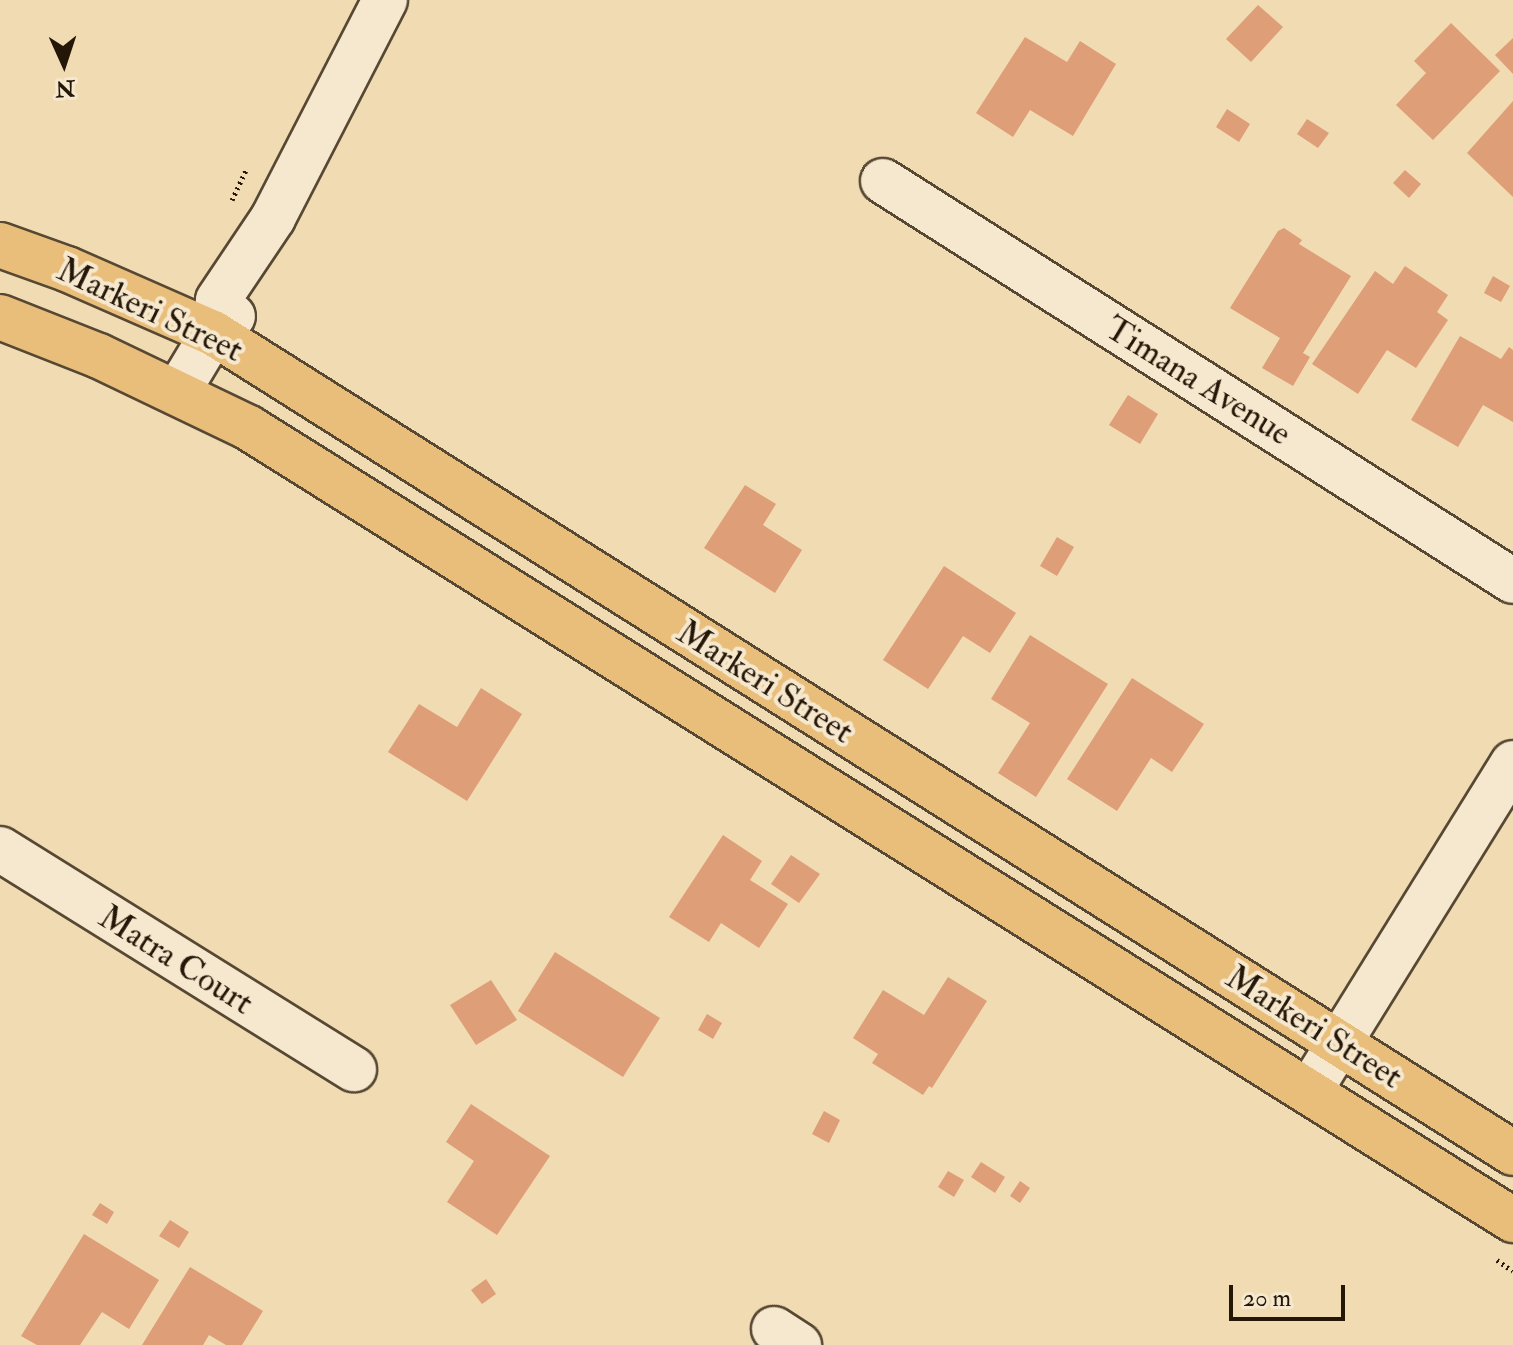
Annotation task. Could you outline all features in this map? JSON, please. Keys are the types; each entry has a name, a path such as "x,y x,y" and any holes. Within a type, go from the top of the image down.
{"main road":[{"name":"Markeri Street","path":"0,245 67,269 213,333 1513,1153"},
{"name":"Markeri Street","path":"0,317 99,356 249,428 1513,1220"}],"street":[{"path":"177,393 213,333 218,300 273,218 385,0"},
{"name":"Timana Avenue","path":"883,181 1513,581"},
{"path":"1309,1092 1513,763"},
{"name":"Matra Court","path":"0,849 225,992 354,1069"}],"path":[{"path":"228,207 247,168"}],"building":[{"path":"1258,5 1283,27 1251,62 1226,39"},
{"path":"1451,23 1500,71 1433,140 1396,105 1426,73 1414,61"},
{"path":"1025,37 1067,62 1080,41 1116,64 1073,136 1030,110 1013,137 976,113"},
{"path":"1513,38 1513,74 1495,55"},
{"path":"1513,101 1513,197 1467,153"},
{"path":"1227,109 1250,124 1239,142 1216,127"},
{"path":"1307,119 1329,133 1318,148 1297,134"},
{"path":"1405,170 1421,184 1409,198 1393,183"},
{"path":"1284,228 1302,240 1299,244 1351,276 1303,353 1310,357 1293,386 1262,368 1280,338 1230,308 1278,231"},
{"path":"1405,266 1448,295 1437,312 1448,320 1416,368 1387,350 1358,394 1312,364 1375,271 1393,284"},
{"path":"1493,276 1510,286 1501,302 1484,293"},
{"path":"1460,336 1501,359 1509,347 1513,350 1513,422 1483,405 1458,447 1411,420"},
{"path":"1128,395 1158,414 1140,444 1109,425"},
{"path":"745,485 776,504 763,525 802,550 775,593 704,548"},
{"path":"1057,537 1074,547 1057,576 1040,566"},
{"path":"944,566 1016,613 990,653 963,636 928,689 883,660"},
{"path":"1030,635 1108,684 1036,797 998,773 1030,723 991,699"},
{"path":"1132,678 1204,724 1172,772 1151,758 1117,811 1067,779"},
{"path":"481,688 522,714 467,801 388,752 419,704 457,727"},
{"path":"723,835 762,861 750,880 788,904 759,948 721,923 709,942 669,917"},
{"path":"791,855 820,874 799,903 771,884"},
{"path":"555,952 660,1018 623,1077 518,1011"},
{"path":"948,977 987,1001 932,1088 929,1086 923,1095 872,1063 878,1054 853,1038 883,990 924,1015"},
{"path":"491,980 517,1020 476,1045 450,1005"},
{"path":"707,1014 722,1023 713,1039 698,1030"},
{"path":"471,1104 550,1156 497,1235 447,1202 474,1161 446,1142"},
{"path":"824,1111 840,1120 829,1143 812,1134"},
{"path":"981,1162 1005,1177 995,1193 971,1177"},
{"path":"948,1171 964,1180 954,1197 938,1187"},
{"path":"1020,1181 1030,1188 1020,1203 1010,1196"},
{"path":"100,1203 114,1212 107,1224 92,1215"},
{"path":"170,1220 189,1232 179,1248 159,1236"},
{"path":"84,1234 159,1280 129,1329 102,1312 80,1345 37,1345 21,1336"},
{"path":"190,1267 263,1311 242,1345 226,1345 209,1335 203,1345 142,1345"},
{"path":"486,1279 496,1294 482,1304 471,1290"}]}
